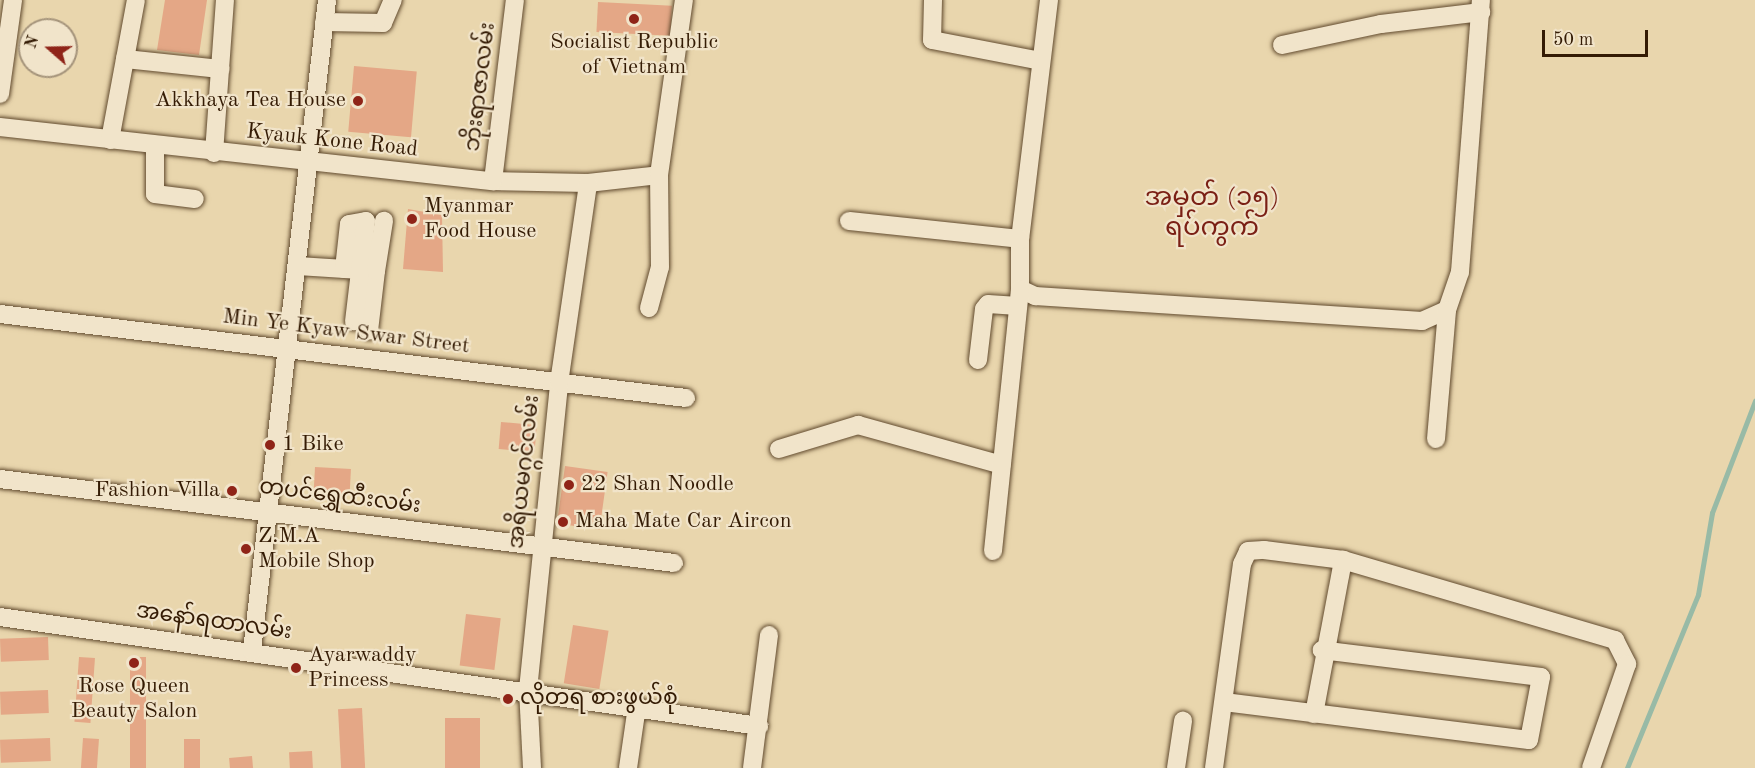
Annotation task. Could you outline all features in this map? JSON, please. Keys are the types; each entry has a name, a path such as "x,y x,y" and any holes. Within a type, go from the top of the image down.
{"street":[{"path":"0,94 14,0"},
{"path":"110,140 136,0"},
{"path":"214,153 225,0"},
{"path":"252,651 327,0"},
{"path":"324,22 383,23 393,0"},
{"name":"ဘိုးရာဇာလမ်း","path":"494,181 515,0"},
{"path":"649,308 660,267 659,175 684,0"},
{"path":"933,0 932,40 1041,61"},
{"path":"993,551 1019,298 1020,239 1049,0"},
{"path":"1282,45 1481,6 1460,272 1447,310 1436,439"},
{"path":"125,60 220,69"},
{"name":"Kyauk Kone Road","path":"0,128 309,164 494,181 588,183 659,175"},
{"path":"155,147 155,194 195,200"},
{"name":"အရိယမဂ္ဂင်လမ်း","path":"532,768 528,690 541,546 559,383 588,183"},
{"path":"362,326 360,270 384,221"},
{"path":"849,221 1020,239"},
{"path":"298,266 360,270"},
{"path":"978,360 984,309 988,304 1035,296 1371,320 1422,321 1447,310"},
{"name":"Min Ye Kyaw Swar Street","path":"0,314 686,398"},
{"path":"779,449 858,425 924,448 1002,465"},
{"name":"တပင်ရွှေထီးလမ်း","path":"0,479 674,563"},
{"path":"1214,768 1248,551 1343,560 1615,640 1628,664 1591,768"},
{"path":"1314,714 1322,650 1343,560"},
{"name":"အနော်ရထာလမ်း","path":"0,617 528,690 759,726"},
{"path":"752,768 769,635"},
{"path":"1224,702 1529,740 1541,678 1322,650"},
{"path":"628,768 637,706"},
{"path":"1176,768 1183,721"}],"building":[{"path":"165,0 207,0 199,55 157,50"},
{"name":"Socialist Republic of Vietnam","path":"598,2 672,6 670,36 596,32"},
{"path":"354,66 417,71 411,137 348,132"},
{"path":"408,209 442,215 443,272 403,269"},
{"path":"501,422 537,425 535,452 499,449"},
{"path":"565,466 608,472 600,529 557,523"},
{"path":"315,467 351,469 350,495 314,493"},
{"path":"466,614 501,618 494,670 460,666"},
{"path":"573,625 609,631 599,689 564,683"},
{"path":"48,637 49,660 1,662 0,639"},
{"path":"79,657 95,658 90,723 74,722"},
{"path":"130,657 146,657 146,768 130,768"},
{"path":"48,690 49,713 1,715 0,692"},
{"path":"362,708 365,768 341,768 338,709"},
{"path":"445,718 480,718 480,768 445,768"},
{"path":"50,738 51,761 1,763 0,740"},
{"path":"83,738 99,739 97,768 81,768"},
{"path":"184,739 200,739 200,768 184,768"},
{"path":"312,751 313,768 290,768 289,752"},
{"path":"252,756 253,768 230,768 229,758"}],"waterway":[{"path":"1627,768 1698,595 1712,513 1755,401"}],"place":[{"name":"Socialist Republic of Vietnam","path":"634,19"},
{"name":"Akkhaya Tea House","path":"358,101"},
{"name":"Myanmar Food House","path":"412,219"},
{"name":"1 Bike","path":"270,445"},
{"name":"22 Shan Noodle","path":"569,485"},
{"name":"Fashion Villa","path":"232,491"},
{"name":"Maha Mate Car Aircon","path":"563,522"},
{"name":"Z.M.A Mobile Shop","path":"246,549"},
{"name":"Rose Queen Beauty Salon","path":"134,663"},
{"name":"Ayarwaddy Princess","path":"296,668"},
{"name":"လိုတရ စားဖွယ်စုံ","path":"508,699"}],"district":[{"name":"အမှတ် (၁၅) ရပ်ကွက်","path":"1212,214"}]}
